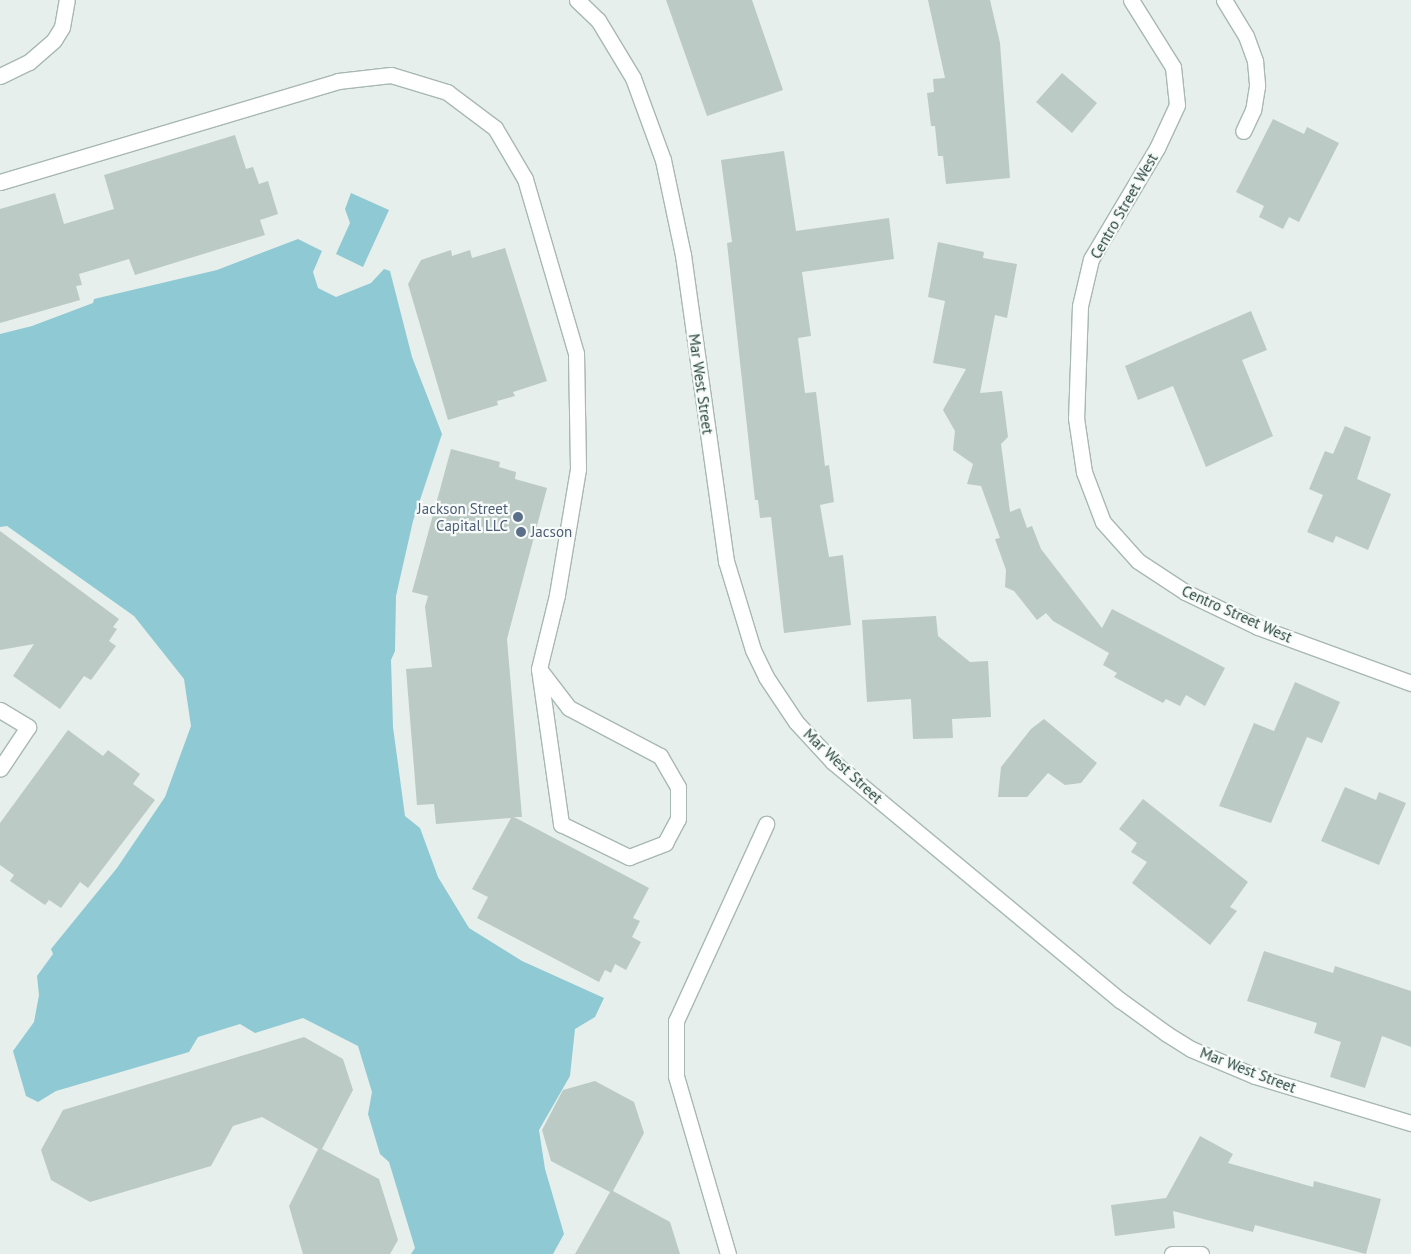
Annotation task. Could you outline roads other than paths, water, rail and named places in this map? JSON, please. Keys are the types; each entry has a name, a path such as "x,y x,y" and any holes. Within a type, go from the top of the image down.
{"street":[{"path":"0,76 29,62 54,40 62,27 67,0"},
{"name":"Mar West Street","path":"577,0 598,20 633,78 663,160 683,256 719,519 734,594 753,650 766,677 796,722 841,768 1120,1000 1167,1034 1191,1049 1255,1076 1411,1123"},
{"name":"Centro Street West","path":"1130,0 1173,67 1177,105 1157,148 1092,260 1080,306 1076,418 1084,472 1103,522 1138,561 1184,592 1258,626 1411,683"},
{"path":"1224,0 1246,36 1256,61 1257,86 1253,110 1243,131"},
{"path":"0,182 338,80 391,75 447,92 495,128 525,179 576,353 578,469 557,595 539,669 561,824 629,857 666,843 678,819 678,787 660,756 569,708 539,669"},
{"path":"0,710 28,727 0,769"},
{"path":"728,1254 676,1076 676,1022 766,824"},
{"path":"1172,1254 1201,1254"}],"water":[{"path":"351,193 389,210 363,267 336,254 350,223 345,209"},
{"path":"298,239 322,251 313,272 318,288 336,297 371,283 384,269 390,271 412,357 442,434 413,521 396,596 395,651 391,660 393,727 405,816 420,828 438,877 469,928 522,961 604,998 595,1017 575,1029 570,1076 539,1130 545,1169 564,1234 553,1254 411,1254 415,1248 389,1162 380,1154 368,1114 372,1092 358,1046 303,1018 255,1033 240,1024 198,1037 189,1052 56,1091 38,1102 26,1096 13,1051 34,1022 39,995 37,976 53,954 51,949 117,868 165,797 191,726 184,679 134,616 7,526 0,527 0,334 32,326 93,303 94,299 217,270"}],"place":[{"name":"Jackson Street Capital LLC","path":"518,517"},
{"name":"Jacson","path":"521,532"}]}
